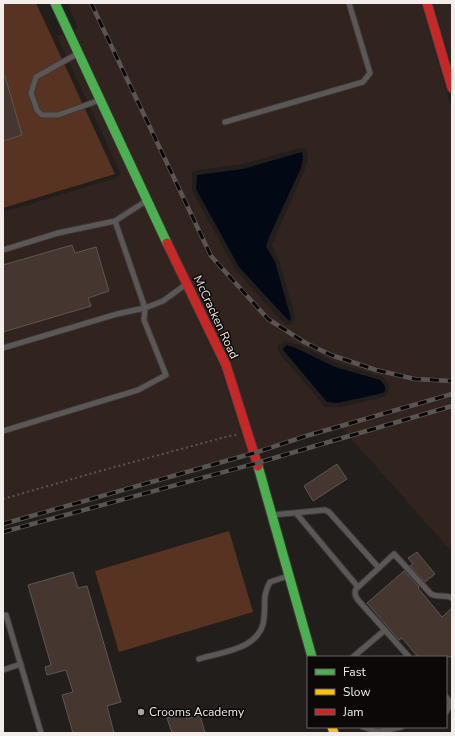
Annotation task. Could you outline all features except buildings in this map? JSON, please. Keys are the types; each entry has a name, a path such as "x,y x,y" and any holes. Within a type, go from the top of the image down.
{"street":[{"name":"McCracken Road","path":"55,3 226,365 248,434 312,656"},
{"path":"427,3 445,52 452,88"}],"lane":[{"path":"225,122 363,82 370,73 349,3"},
{"path":"78,53 36,77 31,94 37,110 42,115 58,115 100,100"},
{"path":"3,250 58,233 115,220 147,200"},
{"path":"3,430 138,390 166,376 144,320 145,308 115,220"},
{"path":"3,348 117,314 145,308 163,301 187,284"},
{"path":"271,515 325,510 329,512 379,568"},
{"path":"296,513 358,587"},
{"path":"409,656 355,596 355,592 358,587 394,554 431,594 448,596 452,598"},
{"path":"199,659 245,646 254,640 262,629 264,620 265,591 270,582 288,576"},
{"path":"6,615 41,733"},
{"path":"354,656 385,630"},
{"path":"3,670 21,664"},
{"path":"366,728 378,732 396,728"}],"path":[{"path":"3,499 229,436 248,434"}],"shaded area":[{"path":"3,3 36,3 115,174 3,208"},
{"path":"67,3 421,3 450,104 452,104 452,552 341,427 259,451 74,30 78,28","holes":["301,148 306,149 308,157 305,169 272,245 279,260 295,316 292,324 287,325 276,315 235,269 192,191 192,173 197,170 243,164","285,341 300,345 337,363 383,377 389,385 389,392 384,397 340,407 325,407 280,354 278,346"]},
{"path":"433,3 452,3 452,66"},
{"path":"63,34 220,367 248,455 3,527 3,212 116,178 120,175 120,172 57,36"},
{"path":"302,152 303,157 301,168 266,246 275,262 291,318 289,321 239,267 196,189 197,175 243,169"},
{"path":"287,345 335,367 380,380 385,386 385,391 383,393 338,403 327,402 284,351 283,348"},
{"path":"229,531 253,612 119,652 95,571"}],"railway":[{"path":"91,3 211,256 268,319 304,342 331,355 376,370 415,379 452,381"},
{"path":"3,524 254,453 306,436 452,394"},
{"path":"3,532 257,463 452,406"}],"traffic: fast":[{"path":"55,3 167,243"},
{"path":"258,466 312,656"}],"traffic: slow":[{"path":"332,728 334,733"}],"traffic: jam":[{"path":"427,3 452,88"},
{"path":"167,243 226,365 258,466"}],"place":[{"name":"Crooms Academy","path":"141,712"}]}
